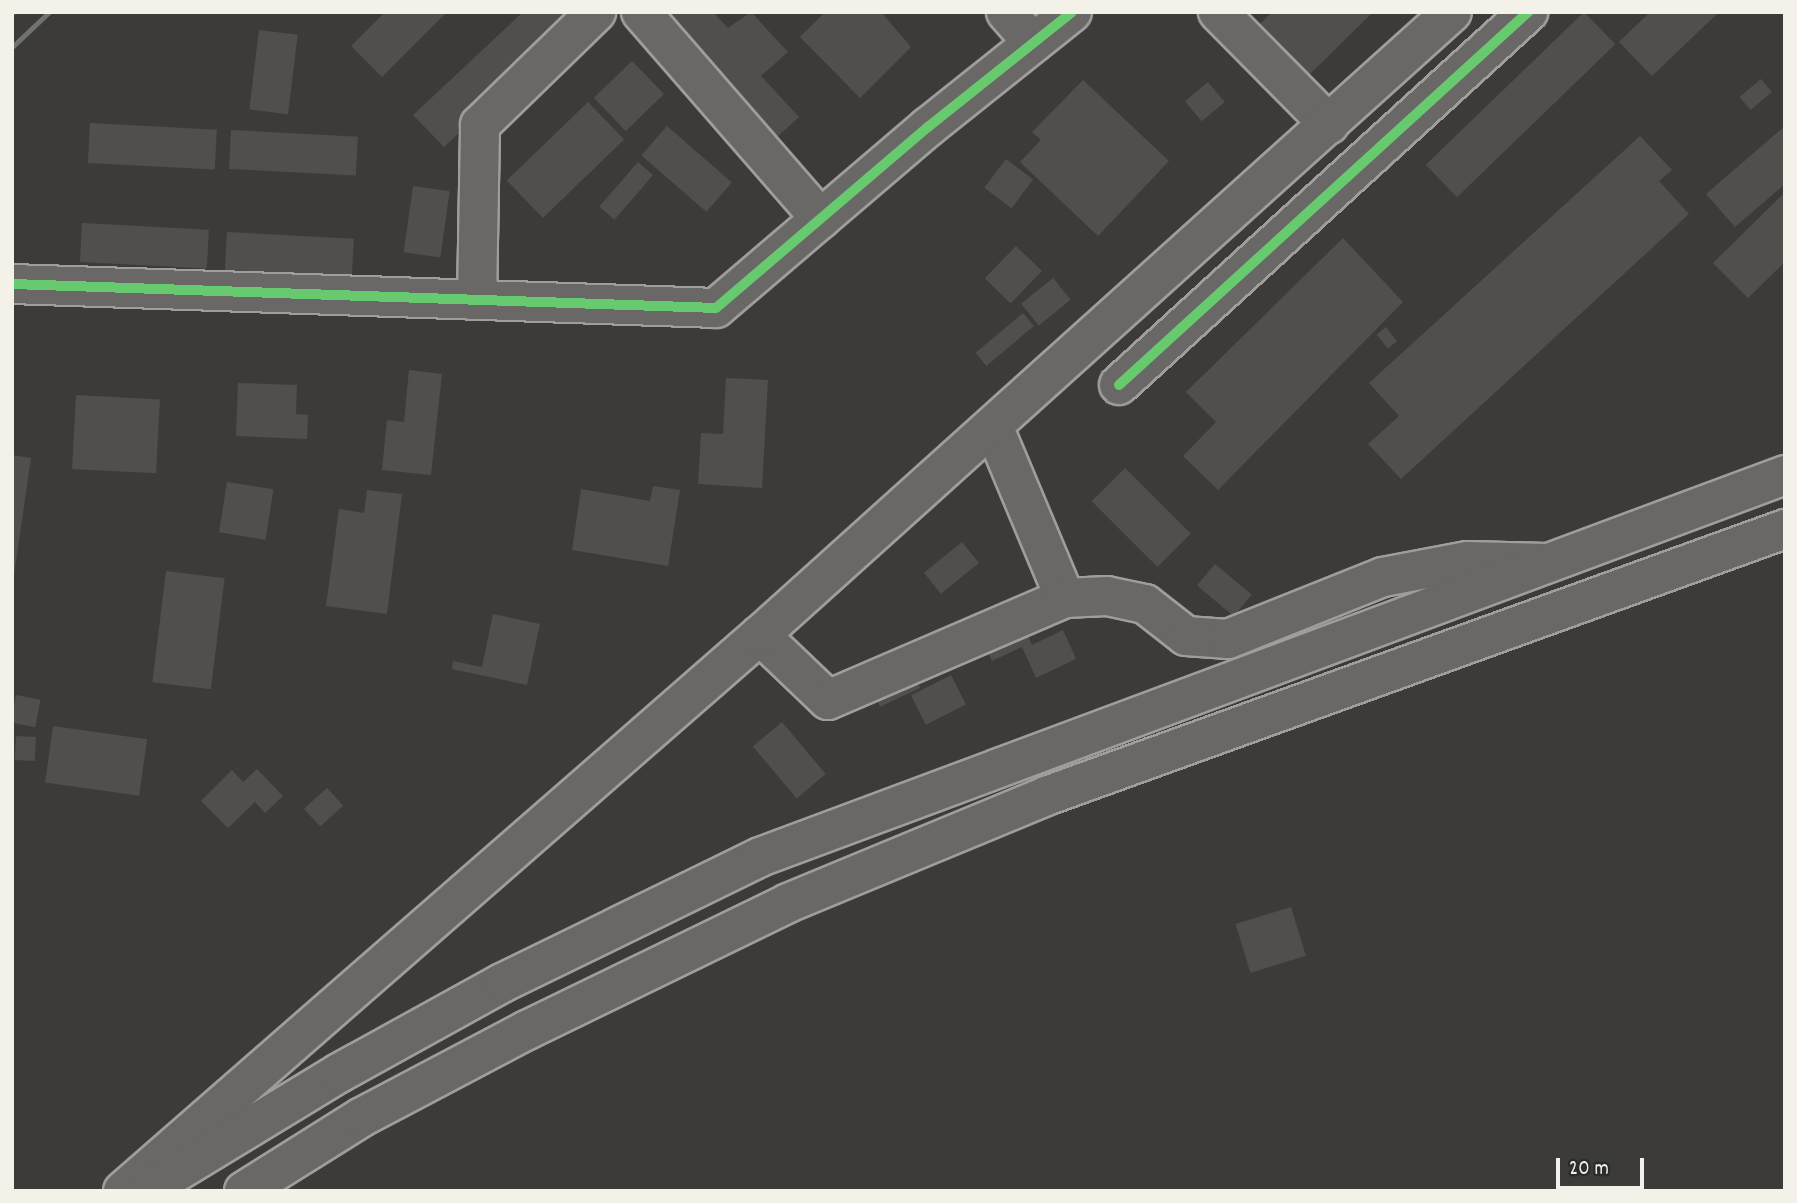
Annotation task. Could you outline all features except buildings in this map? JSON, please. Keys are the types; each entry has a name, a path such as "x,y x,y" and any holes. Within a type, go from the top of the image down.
{"main road":[{"path":"477,300 480,125 596,12"},
{"path":"641,12 821,219"},
{"path":"1006,12 1033,43"},
{"path":"12,284 716,308 1072,12"},
{"path":"1218,12 1329,124"},
{"path":"123,1191 760,635 1452,12"},
{"path":"1119,385 1360,161 1528,12"},
{"path":"993,426 1065,598"},
{"path":"145,1191 339,1073 502,983 761,857 1785,475"},
{"path":"244,1191 374,1110 527,1030 788,904 1046,796 1785,529"},
{"path":"760,635 828,700 1065,598 1107,596 1145,604 1186,636 1228,639 1383,577 1468,561 1547,563"}],"railway":[{"path":"12,47 49,12"}],"cycle path":[{"path":"12,284 716,308 928,127 1072,12"},
{"path":"1119,385 1528,12"}]}
